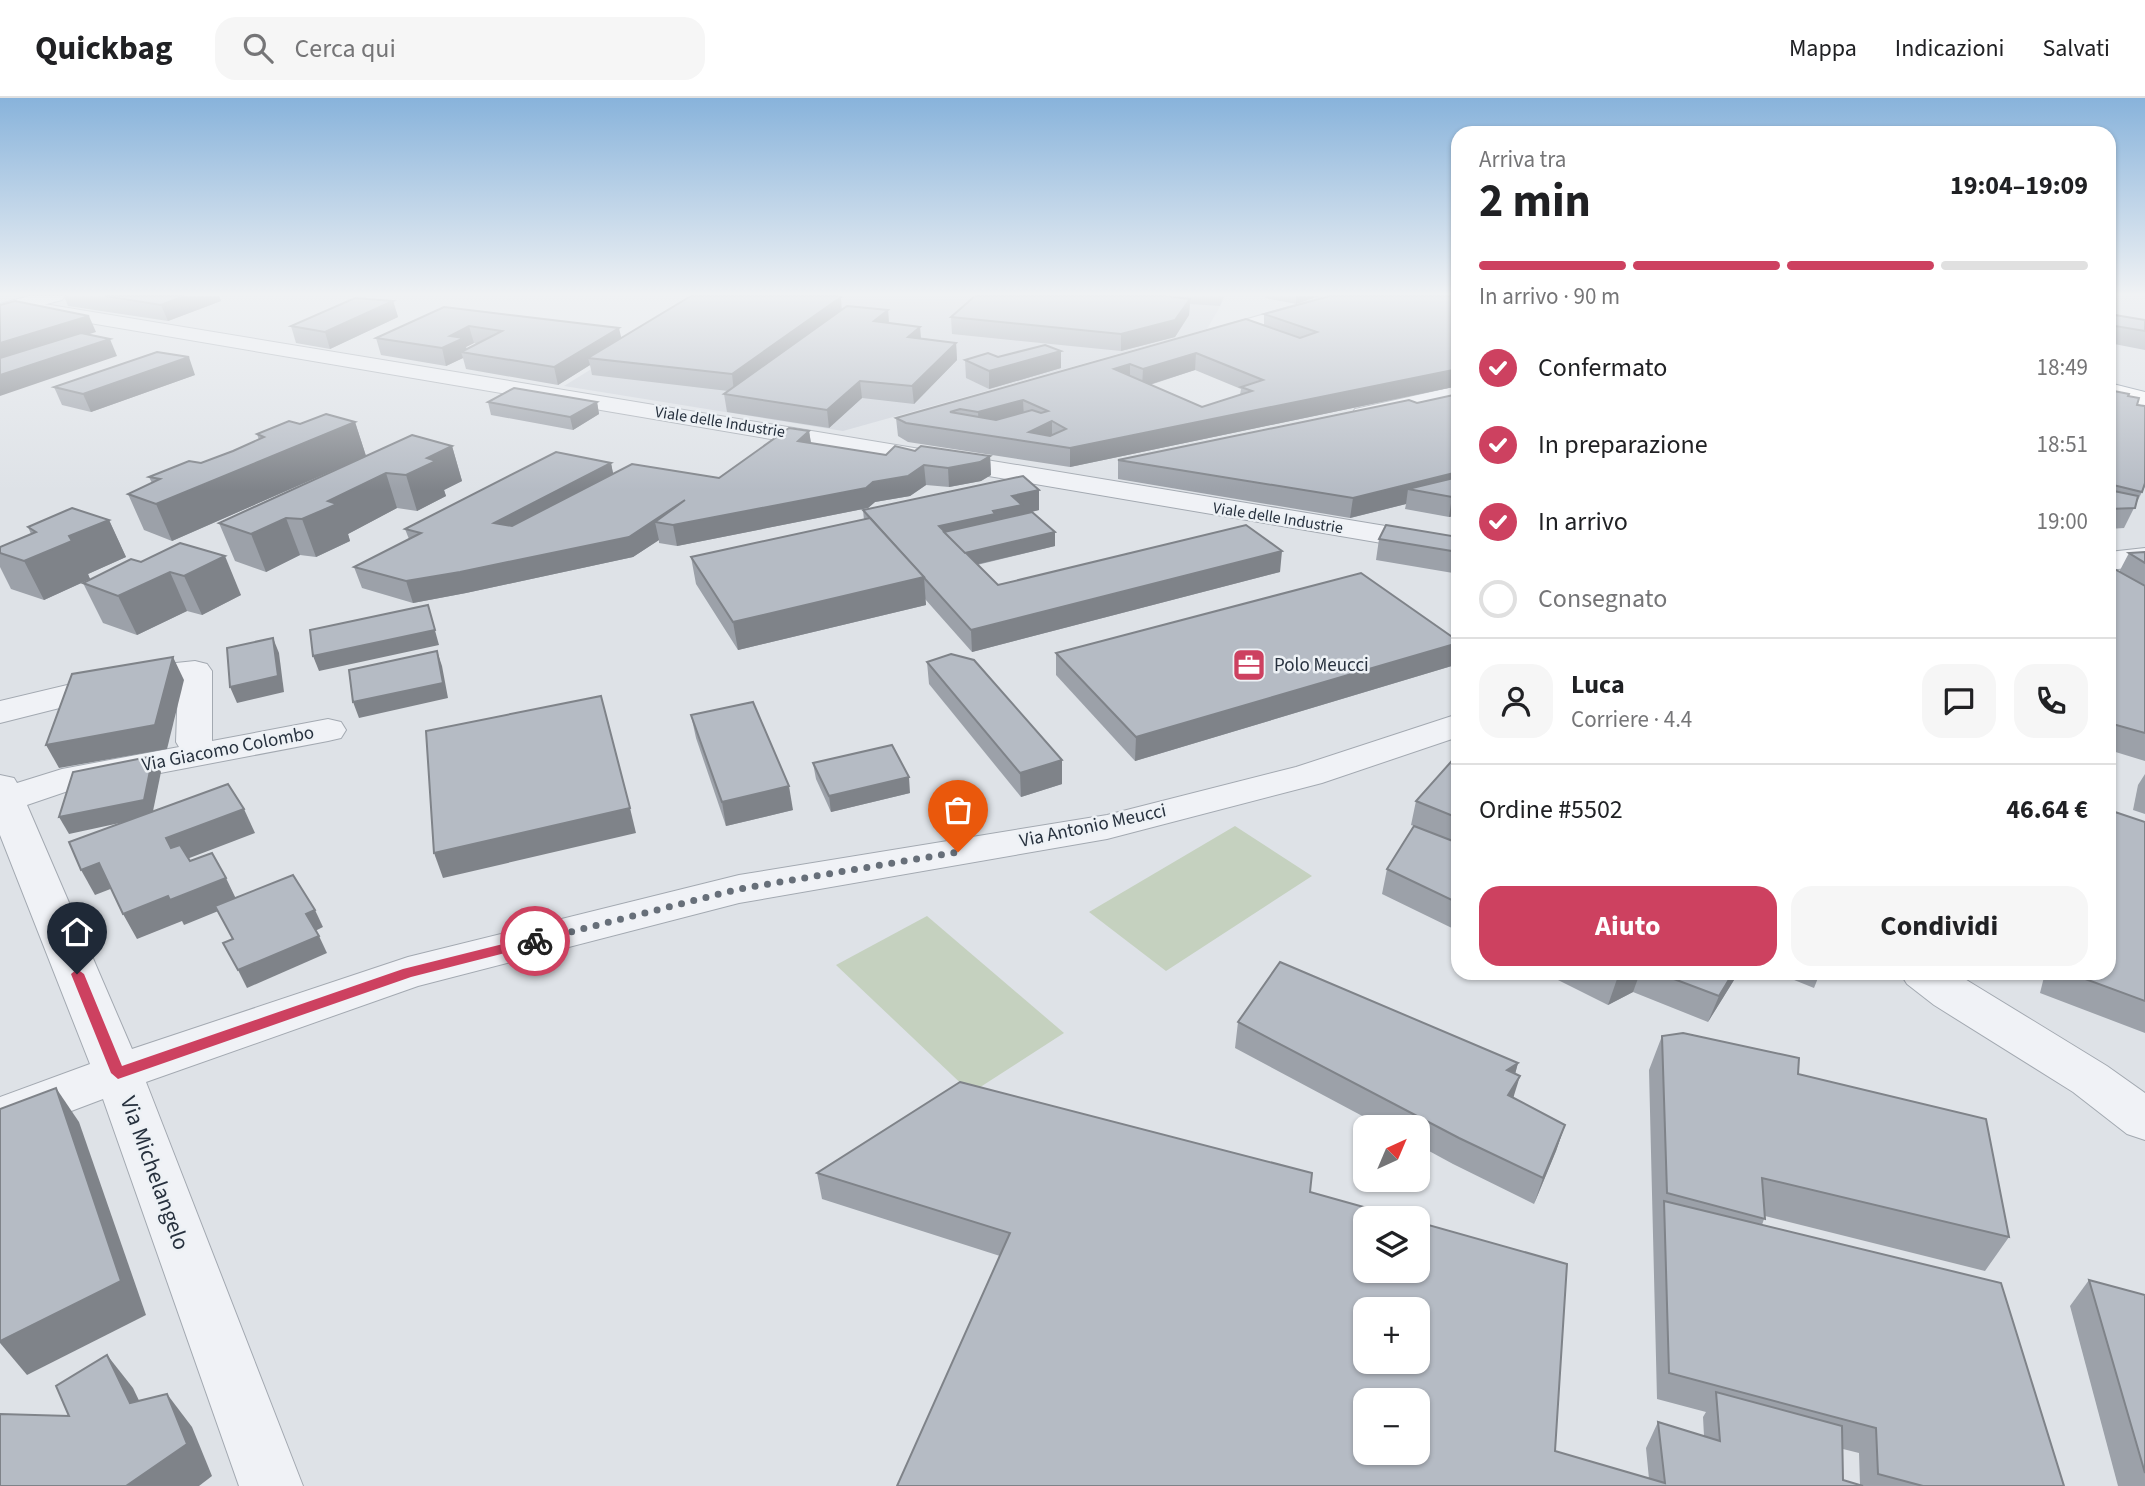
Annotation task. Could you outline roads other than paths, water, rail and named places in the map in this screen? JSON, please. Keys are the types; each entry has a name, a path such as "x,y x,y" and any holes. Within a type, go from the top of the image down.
{"main road":[{"path":"2116,381 2145,382"},
{"path":"2116,383 2145,392"},
{"path":"2116,384 2145,399"}],"street":[{"name":"Viale delle Industrie","path":"338,361 847,443 1054,481 1451,546"},
{"path":"1336,420 1451,395"},
{"path":"847,443 886,432"},
{"path":"1054,481 1121,467"},
{"path":"2116,560 2145,557"},
{"path":"0,712 147,676 195,671 194,742"},
{"name":"Via Antonio Meucci","path":"0,1118 118,1073 408,973 739,889 1107,827 1309,775 1451,727"},
{"name":"Via Giacomo Colombo","path":"3,792 328,730"},
{"name":"Via Michelangelo","path":"3,792 118,1073 271,1486"},
{"path":"1932,980 2090,1079 2145,1120"}],"place":[{"name":"Polo Meucci","path":"1249,665"}]}
